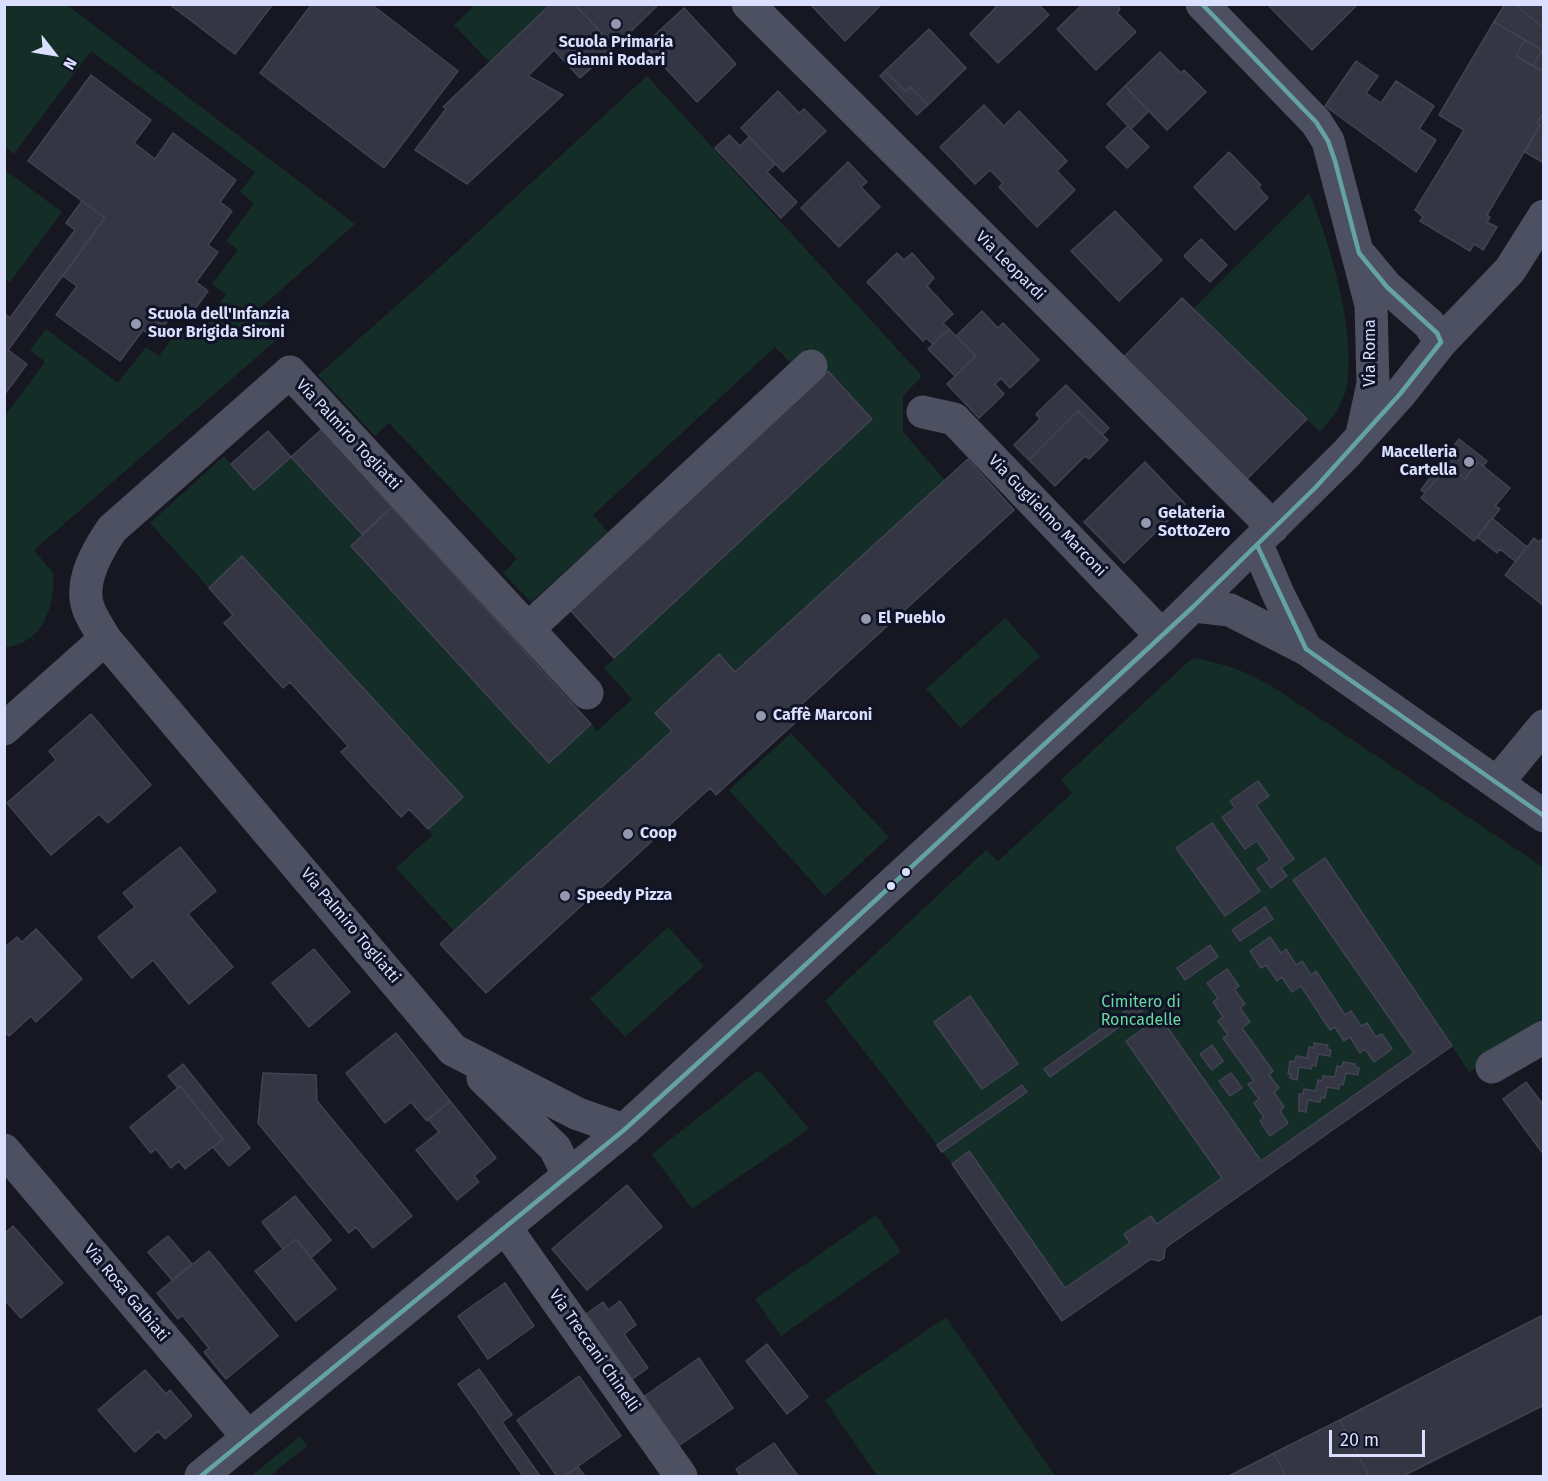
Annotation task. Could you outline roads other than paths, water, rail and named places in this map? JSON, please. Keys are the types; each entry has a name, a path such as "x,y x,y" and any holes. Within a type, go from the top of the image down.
{"street":[{"name":"Via Leopardi","path":"748,4 1265,536"},
{"name":"Via Roma","path":"1202,4 1322,131 1335,161 1371,305 1373,384 1361,436"},
{"path":"201,1476 624,1130 1194,606 1315,488 1417,373 1441,342 1510,270 1544,216"},
{"name":"Via Roma","path":"1359,253 1387,287 1437,333 1441,342"},
{"name":"Via Roma","path":"1371,305 1404,361 1417,373"},
{"path":"528,629 811,366"},
{"name":"Via Palmiro Togliatti","path":"568,1174 555,1148 453,1050 105,639 88,608 86,589 89,571 112,529 290,372 587,693"},
{"name":"Via Guglielmo Marconi","path":"923,412 954,419 1162,636"},
{"path":"1265,536 1279,596 1306,649"},
{"path":"1194,606 1230,610 1306,649 1544,816"},
{"path":"4,729 105,639"},
{"path":"1497,783 1544,726"},
{"path":"1492,1067 1544,1037"},
{"name":"Via Palmiro Togliatti","path":"453,1050 578,1114 624,1130"},
{"name":"Via Rosa Galbiati","path":"4,1150 248,1437"},
{"name":"Via Treccani Chinelli","path":"505,1227 681,1476"}],"place":[{"name":"Scuola Primaria Gianni Rodari","path":"616,24"},
{"name":"Scuola dell'Infanzia Suor Brigida Sironi","path":"136,324"},
{"name":"Macelleria Cartella","path":"1469,462"},
{"name":"Gelateria SottoZero","path":"1146,523"},
{"name":"El Pueblo","path":"866,619"},
{"name":"Caffè Marconi","path":"761,716"},
{"name":"Coop","path":"628,834"},
{"name":"Speedy Pizza","path":"565,896"}],"park label":[{"name":"Cimitero di Roncadelle","path":"1141,1012"}]}
